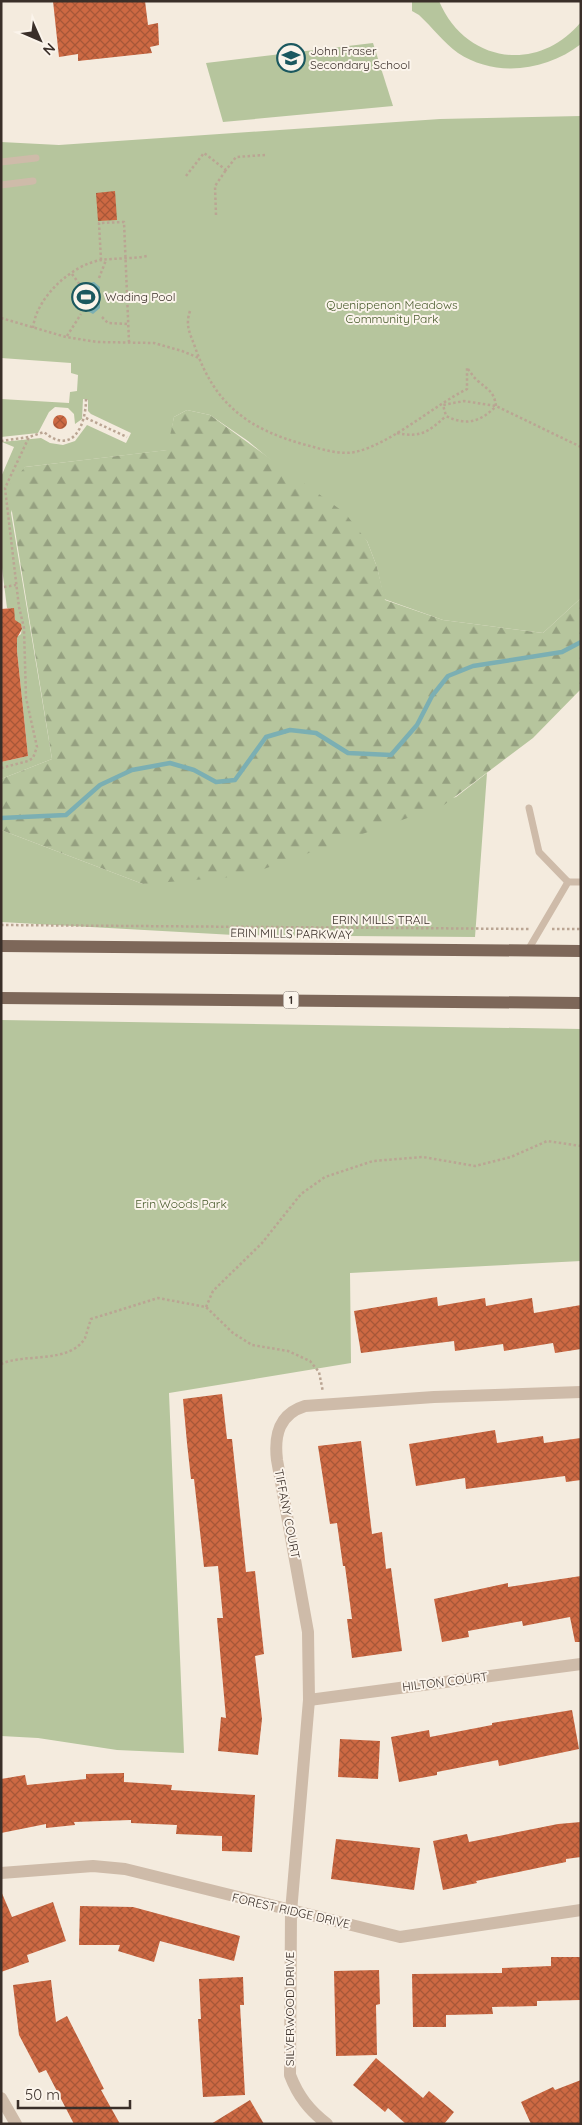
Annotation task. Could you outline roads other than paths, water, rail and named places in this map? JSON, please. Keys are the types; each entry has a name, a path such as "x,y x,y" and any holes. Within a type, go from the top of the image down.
{"main road":[{"name":"ERIN MILLS PARKWAY","path":"1,946 581,951"},
{"name":"1","path":"1,998 581,1003"}],"street":[{"name":"TIFFANY COURT","path":"291,1912 309,1700 308,1632 275,1446 276,1433 288,1414 294,1409 305,1406 434,1397 581,1392"},
{"name":"HILTON COURT","path":"309,1700 581,1664"},
{"name":"FOREST RIDGE DRIVE","path":"1,1873 93,1866 125,1869 291,1912 400,1937 581,1910"},
{"name":"SILVERWOOD DRIVE","path":"291,1912 290,2075 296,2091 306,2104 327,2124"},
{"path":"1,2098 16,2124"}],"lane":[{"path":"1,162 36,158"},
{"path":"1,185 34,181"},
{"path":"529,808 539,852 568,882 581,882"},
{"path":"528,950 568,882"}],"water":[{"name":"Wading Pool","path":"94,282 100,287 100,308 93,314 75,304 72,298 89,283"}],"waterway":[{"path":"1,818 66,815 100,785 132,770 170,763 194,770 216,782 235,780 266,737 290,730 316,733 348,753 391,755 417,725 432,696 448,676 473,666 562,652 581,642"}],"place":[{"name":"John Fraser Secondary School","path":"291,58"},
{"name":"Wading Pool","path":"86,297"}],"park label":[{"name":"Quenippenon Meadows Community Park","path":"392,312"},
{"name":"Erin Woods Park","path":"181,1204"}]}
